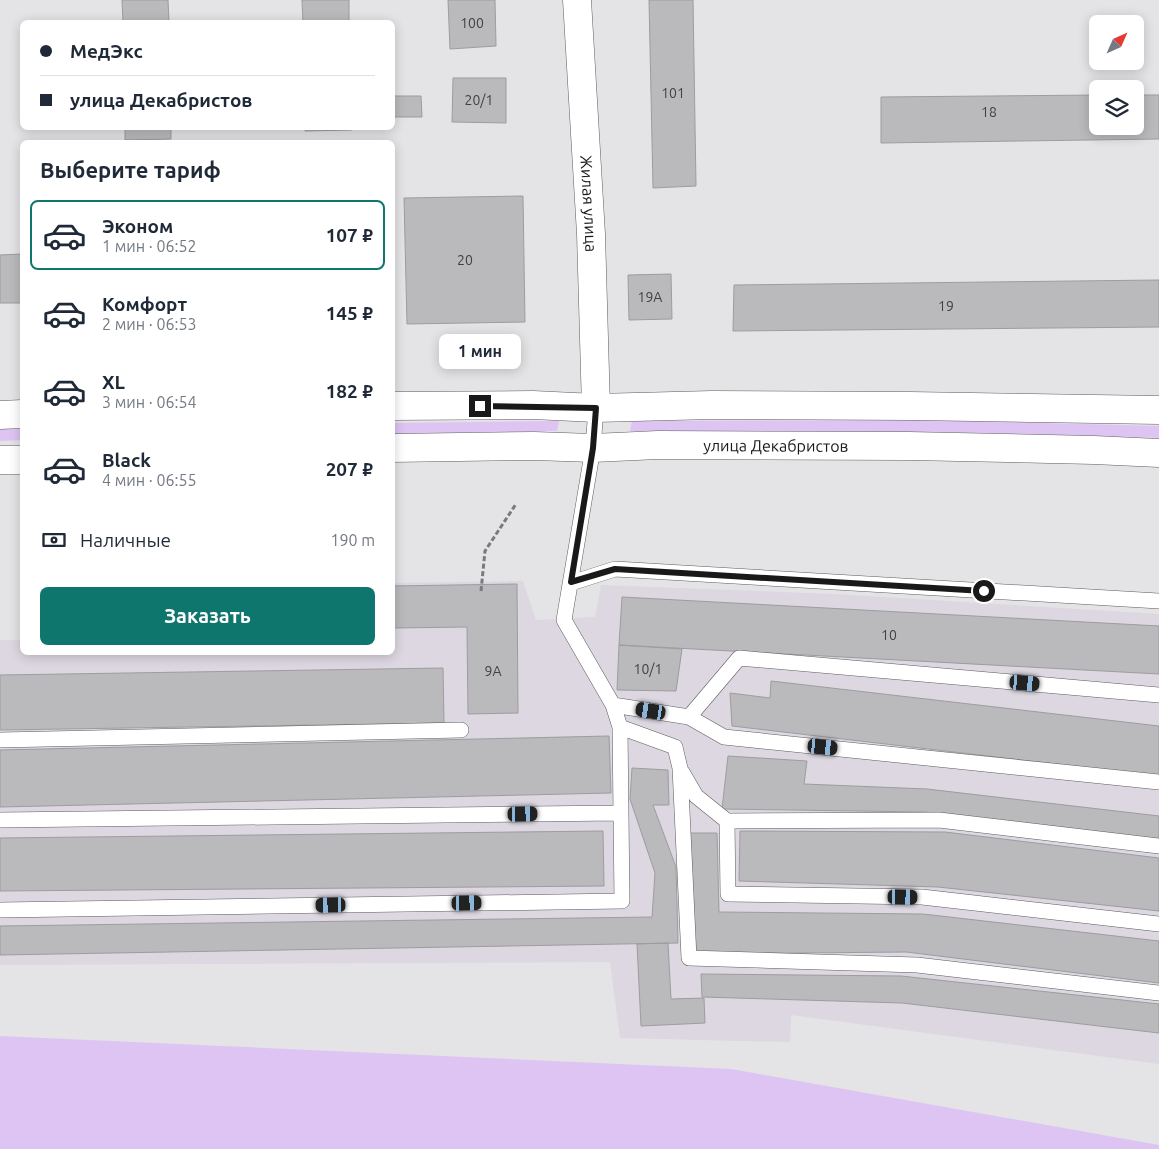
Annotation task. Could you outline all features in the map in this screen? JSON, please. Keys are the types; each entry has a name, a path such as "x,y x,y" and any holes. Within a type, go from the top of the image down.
{"street":[{"name":"Жилая улица","path":"578,0 590,234 596,408"},
{"path":"395,406 596,408 712,405 1159,410"},
{"path":"0,415 20,414"},
{"name":"улица Декабристов","path":"395,448 534,446 593,448 658,445 900,446 1159,453"},
{"path":"0,460 20,460"}],"lane":[{"path":"0,910 622,901 620,727 612,705 564,620 593,448 596,408"},
{"path":"571,582 615,569 1159,601"},
{"path":"689,717 739,658 1159,695"},
{"path":"612,705 689,717 724,737 1159,782"},
{"path":"620,727 674,747 680,768 689,958 918,965 1159,993"},
{"path":"0,740 461,730"},
{"path":"680,768 696,796 727,821 939,820 1159,846"},
{"path":"0,820 620,813"},
{"path":"727,821 728,894 922,897 1159,924"}],"path":[{"path":"481,591 485,551 516,504"}],"shaded area":[{"path":"930,420 1159,426 1159,438 828,431 630,431 632,421"},
{"path":"559,421 557,431 395,434 395,423"},
{"path":"0,429 20,429 20,440 0,441"},
{"path":"523,581 536,620 595,617 601,585 834,594 1159,614 1159,1064 791,1015 790,1042 620,1038 610,962 0,965 0,640 20,640 20,655 395,655 395,583"},
{"path":"0,1036 731,1069 1159,1145 1159,1149 0,1149"}],"building":[{"path":"122,0 168,0 169,20 123,20"},
{"path":"302,0 349,0 349,20 303,20"},
{"path":"448,0 495,0 496,46 450,49"},
{"path":"649,0 693,0 696,186 653,188"},
{"path":"453,78 506,78 506,123 452,122"},
{"path":"1089,95 1089,135 1144,135 1144,95 1159,95 1159,139 881,143 881,97"},
{"path":"395,96 421,96 422,117 395,117"},
{"path":"125,130 171,130 171,139 125,140"},
{"path":"305,130 352,130 305,131"},
{"path":"523,196 525,322 407,324 404,198"},
{"path":"20,254 20,303 0,303 0,255"},
{"path":"671,274 672,319 629,320 628,275"},
{"path":"1159,280 1159,327 733,331 734,285"},
{"path":"517,584 518,713 468,714 467,627 395,628 395,586"},
{"path":"622,597 1159,626 1159,674 619,645"},
{"path":"619,645 682,649 676,691 617,690"},
{"path":"443,668 444,723 0,730 0,675"},
{"path":"771,681 1159,726 1159,776 732,726 730,693 770,698"},
{"path":"609,736 611,793 0,807 0,750"},
{"path":"728,756 807,761 804,784 927,789 1159,816 1159,839 924,812 722,809"},
{"path":"632,768 668,770 669,805 653,805 676,867 678,943 0,955 0,926 652,917 655,873 630,799"},
{"path":"603,831 604,886 0,891 0,838"},
{"path":"740,831 945,832 1159,858 1159,911 938,887 739,881"},
{"path":"687,833 717,833 719,912 923,914 1159,941 1159,983 906,952 693,954"},
{"path":"668,943 671,999 704,998 705,1023 641,1026 637,944"},
{"path":"701,974 901,976 1159,1004 1159,1033 902,1003 702,997"}],"route":[{"path":"480,406 596,408 593,448 571,582 615,569 984,591"}]}
